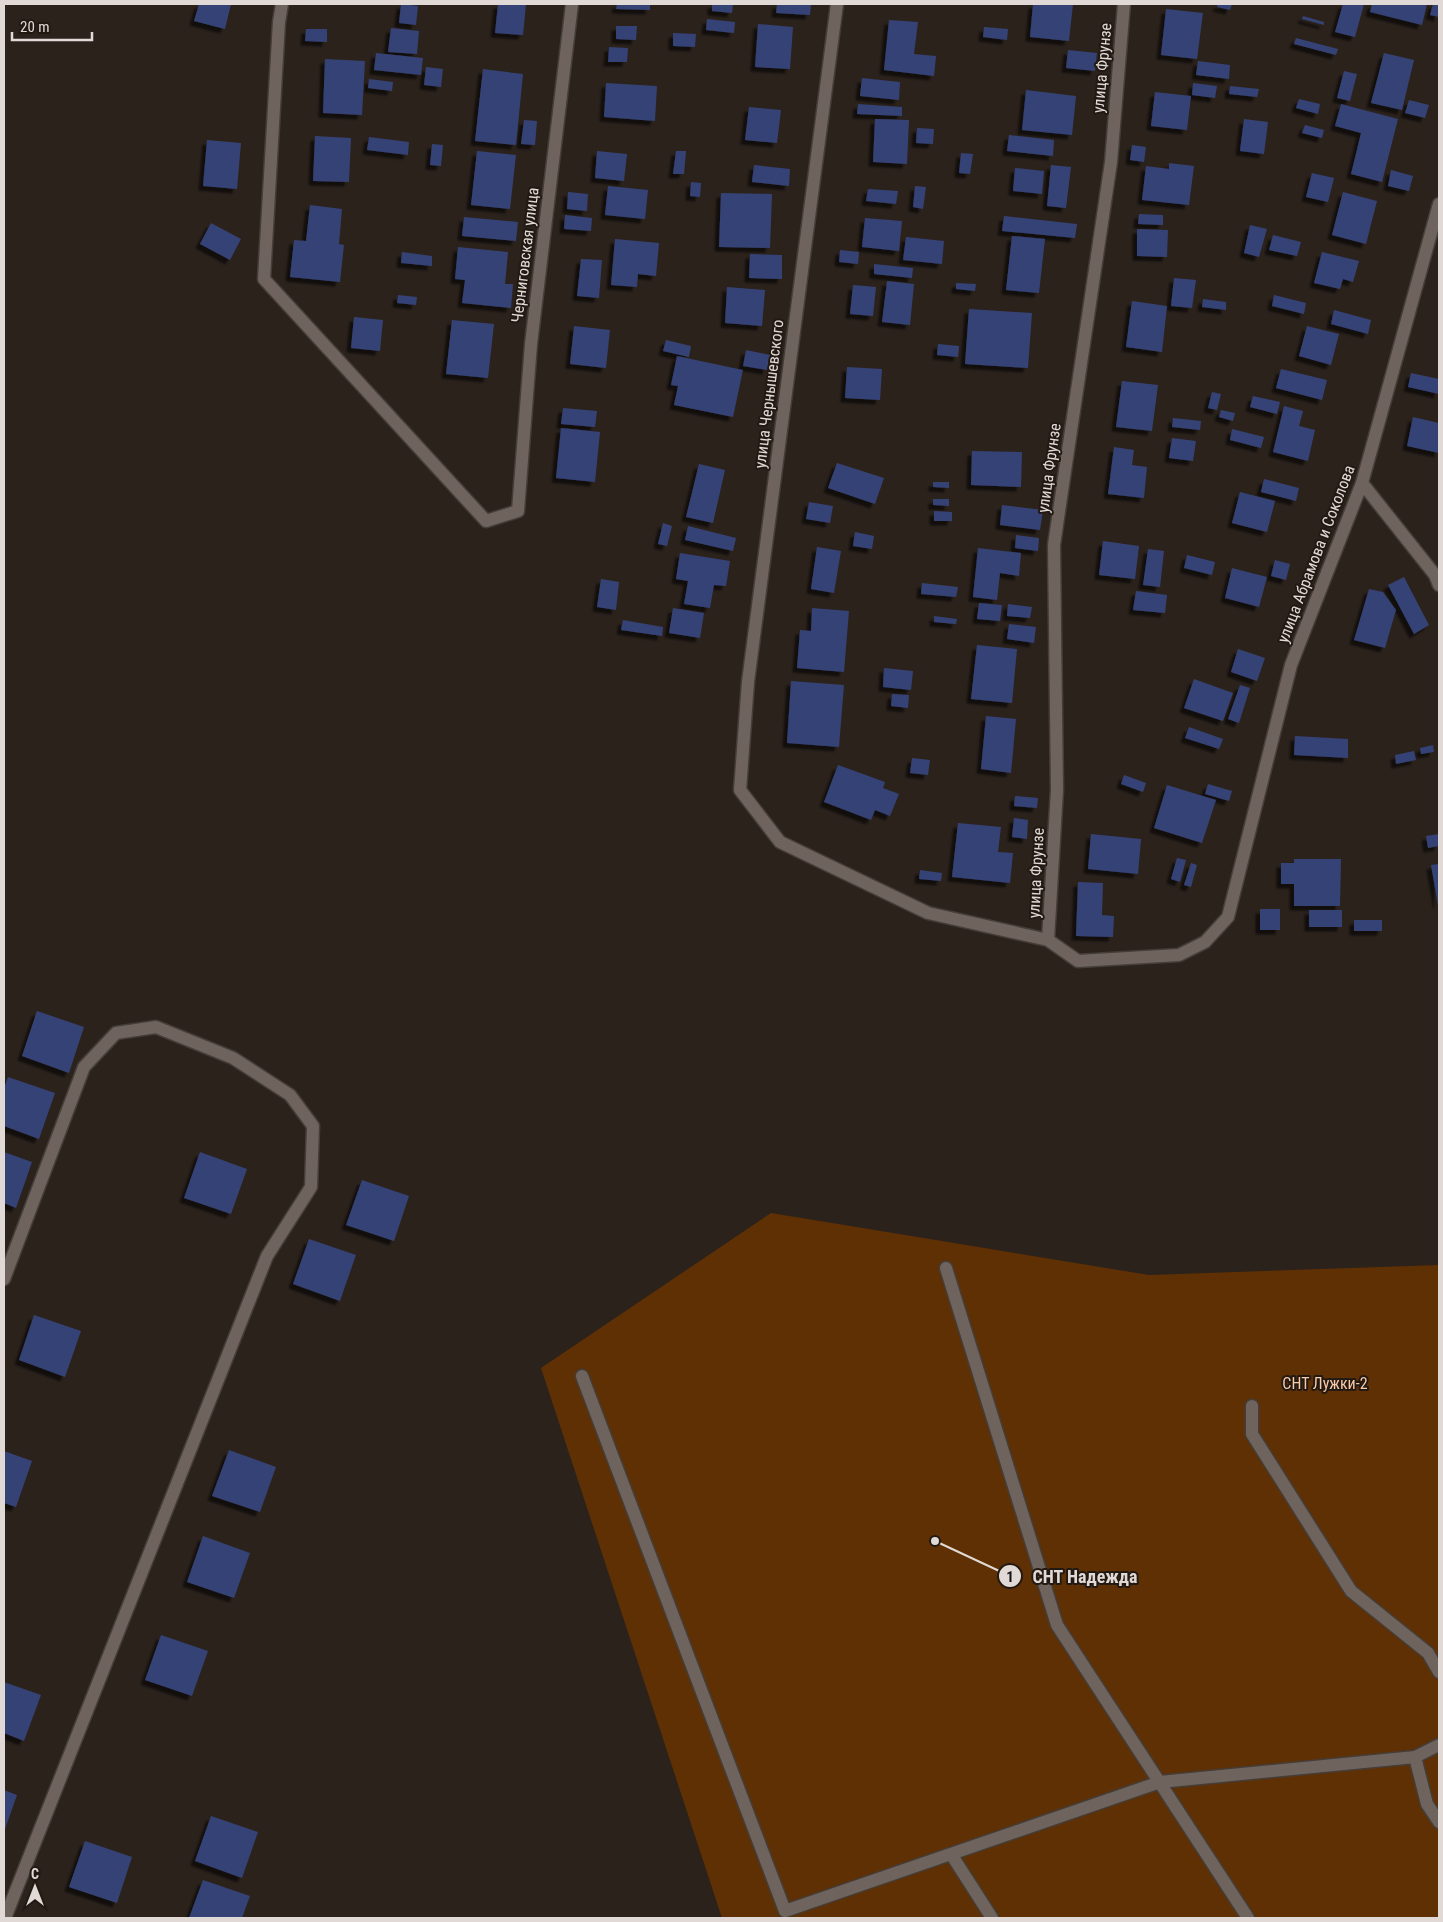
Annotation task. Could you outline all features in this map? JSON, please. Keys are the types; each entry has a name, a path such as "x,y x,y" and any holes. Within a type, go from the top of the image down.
{"street":[{"name":"Черниговская улица","path":"282,4 279,22 264,279 486,521 518,511 531,344 572,4"},
{"name":"улица Чернышевского","path":"837,4 748,682 740,790 780,842 928,914 1048,940"},
{"name":"улица Фрунзе","path":"1048,940 1057,790 1054,545 1111,162 1124,4"},
{"name":"улица Абрамова и Соколова","path":"1048,940 1078,961 1179,955 1206,942 1228,918 1291,665 1362,482 1439,204"},
{"path":"1362,482 1435,575 1439,585"},
{"path":"4,1278 84,1067 116,1033 156,1027 233,1058 290,1095 313,1126 311,1187 267,1256 5,1918"},
{"path":"946,1268 1057,1624 1248,1918"},
{"path":"582,1376 785,1911 1160,1782 1415,1757 1439,1745"},
{"path":"1252,1406 1252,1434 1352,1591 1428,1653 1439,1672"},
{"path":"1415,1757 1428,1804 1439,1822"},
{"path":"950,1854 992,1918"}],"green space":[{"name":"СНТ Лужки-2","path":"771,1213 1149,1275 1439,1265 1439,1918 722,1918 541,1368"}],"building":[{"path":"199,4 231,4 225,29 194,21"},
{"path":"401,4 418,6 416,25 399,23"},
{"path":"498,4 526,4 523,35 495,33"},
{"path":"617,4 650,4 650,10 616,9"},
{"path":"712,4 733,4 732,13 712,11"},
{"path":"777,4 811,4 810,15 776,13"},
{"path":"1033,4 1073,4 1069,41 1030,37"},
{"path":"1218,4 1232,4 1230,10 1217,7"},
{"path":"1343,4 1364,4 1355,37 1335,32"},
{"path":"1372,4 1427,4 1422,25 1370,12"},
{"path":"1433,4 1439,4 1439,17 1430,15"},
{"path":"1166,9 1203,13 1197,59 1161,55"},
{"path":"1303,16 1324,22 1324,25 1302,19"},
{"path":"707,19 735,22 734,33 706,30"},
{"path":"889,20 918,22 914,54 936,56 934,76 884,70"},
{"path":"758,24 793,27 790,69 755,67"},
{"path":"616,26 637,26 636,40 616,39"},
{"path":"984,27 1008,29 1007,40 983,37"},
{"path":"391,28 419,31 417,54 388,52"},
{"path":"306,29 327,29 327,42 305,41"},
{"path":"673,33 696,34 695,47 673,46"},
{"path":"1296,38 1338,49 1336,55 1294,44"},
{"path":"609,47 628,48 627,62 608,62"},
{"path":"1068,50 1097,53 1095,71 1066,68"},
{"path":"376,53 423,58 421,75 374,70"},
{"path":"1384,53 1414,60 1402,110 1371,103"},
{"path":"325,59 365,61 362,115 323,113"},
{"path":"1198,61 1230,65 1229,79 1196,75"},
{"path":"426,67 443,69 441,87 424,85"},
{"path":"483,69 523,74 516,145 475,141"},
{"path":"1344,71 1357,74 1350,101 1337,98"},
{"path":"862,78 900,82 899,100 860,96"},
{"path":"369,79 393,82 392,91 368,88"},
{"path":"606,83 657,86 655,121 604,117"},
{"path":"1193,83 1217,86 1215,98 1192,95"},
{"path":"1230,86 1259,89 1257,97 1229,94"},
{"path":"1026,90 1076,96 1072,135 1022,130"},
{"path":"1155,92 1191,96 1187,130 1151,126"},
{"path":"1299,99 1320,104 1318,114 1296,108"},
{"path":"1409,100 1429,105 1425,118 1405,113"},
{"path":"858,104 902,107 902,116 857,114"},
{"path":"1341,104 1398,119 1382,182 1351,174 1361,133 1335,126"},
{"path":"749,107 781,110 777,143 745,140"},
{"path":"875,119 909,120 907,164 873,162"},
{"path":"1244,119 1268,122 1264,154 1240,151"},
{"path":"524,120 537,121 535,145 521,144"},
{"path":"1305,125 1324,130 1322,138 1302,133"},
{"path":"917,128 934,129 933,144 916,143"},
{"path":"1009,135 1054,140 1053,156 1007,151"},
{"path":"315,136 351,138 349,182 313,181"},
{"path":"369,137 409,142 408,155 367,150"},
{"path":"207,140 241,143 237,189 203,186"},
{"path":"432,144 443,145 441,166 430,165"},
{"path":"1132,145 1146,147 1144,162 1130,160"},
{"path":"477,151 516,155 510,209 471,205"},
{"path":"597,151 627,154 624,181 595,178"},
{"path":"676,151 686,151 684,174 673,174"},
{"path":"961,153 973,154 970,174 959,173"},
{"path":"1169,163 1194,166 1189,205 1142,200 1146,166 1169,169"},
{"path":"754,165 790,169 789,186 752,182"},
{"path":"1051,165 1071,167 1066,208 1047,206"},
{"path":"1015,168 1044,171 1042,194 1013,191"},
{"path":"1391,170 1413,176 1409,191 1388,186"},
{"path":"1312,173 1334,178 1328,202 1306,197"},
{"path":"691,182 701,183 700,197 690,196"},
{"path":"608,186 648,190 645,219 605,215"},
{"path":"915,186 926,187 923,209 913,207"},
{"path":"868,189 898,191 896,204 866,201"},
{"path":"568,192 588,194 587,211 567,209"},
{"path":"1343,192 1377,201 1366,244 1332,235"},
{"path":"721,193 772,194 770,248 719,247"},
{"path":"310,205 342,209 339,244 344,245 340,282 290,277 294,240 306,241"},
{"path":"1139,214 1163,215 1163,225 1138,224"},
{"path":"565,215 592,218 591,231 564,229"},
{"path":"1004,216 1077,224 1075,238 1002,231"},
{"path":"464,217 518,222 516,241 462,236"},
{"path":"865,218 902,221 899,251 862,247"},
{"path":"211,223 241,239 230,260 200,244"},
{"path":"1250,225 1267,229 1259,257 1244,253"},
{"path":"1137,229 1168,230 1167,257 1137,256"},
{"path":"1273,235 1301,242 1297,256 1269,250"},
{"path":"1012,236 1045,239 1039,293 1006,290"},
{"path":"906,237 944,241 942,264 903,260"},
{"path":"615,239 659,243 656,276 638,274 637,287 611,285"},
{"path":"458,247 508,252 505,284 513,284 511,308 462,303 465,280 455,279"},
{"path":"840,250 859,252 858,264 839,262"},
{"path":"402,252 432,256 432,266 401,263"},
{"path":"1322,252 1359,261 1353,282 1343,279 1340,289 1314,283"},
{"path":"750,254 782,255 782,279 749,278"},
{"path":"581,259 602,260 599,298 577,296"},
{"path":"874,264 913,268 912,278 874,274"},
{"path":"1174,278 1196,280 1192,308 1171,306"},
{"path":"887,281 914,284 910,325 882,322"},
{"path":"956,283 976,284 975,291 956,289"},
{"path":"853,285 876,287 873,316 850,314"},
{"path":"727,287 765,290 762,326 725,323"},
{"path":"398,295 417,297 416,305 397,303"},
{"path":"1274,295 1306,303 1304,314 1272,306"},
{"path":"1203,299 1226,302 1226,310 1202,307"},
{"path":"1132,301 1167,306 1162,352 1126,347"},
{"path":"969,309 1032,313 1028,368 965,364"},
{"path":"1334,310 1371,320 1368,334 1331,324"},
{"path":"354,317 383,320 380,351 351,348"},
{"path":"452,320 494,324 488,378 446,374"},
{"path":"574,326 610,330 606,368 570,364"},
{"path":"1307,326 1339,334 1331,365 1299,356"},
{"path":"666,340 691,346 689,357 663,351"},
{"path":"938,344 959,346 958,357 937,355"},
{"path":"746,350 770,355 767,370 743,366"},
{"path":"677,356 743,370 733,417 674,405 678,386 671,385"},
{"path":"847,367 882,369 880,400 845,398"},
{"path":"1281,369 1327,380 1322,400 1276,388"},
{"path":"1411,373 1439,379 1439,394 1408,387"},
{"path":"1122,381 1158,385 1152,431 1116,427"},
{"path":"1212,392 1221,394 1217,410 1208,408"},
{"path":"1253,396 1280,402 1277,414 1250,407"},
{"path":"1284,406 1303,411 1299,426 1315,430 1308,461 1273,452"},
{"path":"563,408 597,411 595,427 561,424"},
{"path":"1221,410 1235,413 1233,421 1219,417"},
{"path":"1413,417 1439,423 1439,453 1407,446"},
{"path":"1173,418 1201,421 1200,430 1172,427"},
{"path":"561,428 600,432 595,482 556,478"},
{"path":"1232,429 1264,437 1261,448 1230,440"},
{"path":"1172,438 1196,441 1193,461 1169,458"},
{"path":"1114,447 1134,450 1132,465 1147,467 1144,498 1108,494"},
{"path":"972,451 1022,452 1021,487 971,485"},
{"path":"837,463 884,478 875,504 828,488"},
{"path":"699,464 725,470 713,523 686,517"},
{"path":"1264,479 1299,488 1296,501 1261,492"},
{"path":"933,482 949,482 949,488 933,487"},
{"path":"1240,492 1275,501 1267,532 1232,523"},
{"path":"933,499 949,499 949,506 933,505"},
{"path":"809,502 833,506 830,523 806,519"},
{"path":"1002,505 1043,510 1040,530 1000,525"},
{"path":"934,511 952,512 952,521 934,521"},
{"path":"663,523 672,526 667,546 658,544"},
{"path":"688,526 736,538 733,551 685,540"},
{"path":"855,532 874,536 872,549 853,546"},
{"path":"1016,535 1039,538 1038,551 1015,548"},
{"path":"1103,541 1139,546 1135,579 1099,575"},
{"path":"817,547 841,551 834,593 811,589"},
{"path":"978,548 1021,553 1019,576 1000,573 997,600 973,597"},
{"path":"1148,549 1164,551 1160,587 1143,585"},
{"path":"680,553 730,561 726,586 714,585 710,608 684,604 688,581 676,579"},
{"path":"1187,555 1215,562 1212,575 1184,568"},
{"path":"1275,560 1290,564 1286,580 1271,576"},
{"path":"1232,568 1267,577 1259,607 1225,598"},
{"path":"1404,577 1429,625 1414,634 1388,585"},
{"path":"601,579 619,582 616,610 597,607"},
{"path":"922,583 958,587 956,597 921,594"},
{"path":"1369,589 1383,592 1396,610 1385,648 1354,640"},
{"path":"1136,591 1167,595 1165,613 1133,610"},
{"path":"979,603 1002,605 1000,621 977,619"},
{"path":"1008,604 1032,607 1030,618 1007,616"},
{"path":"673,608 704,613 700,638 669,633"},
{"path":"812,608 849,611 844,672 797,668 800,630 811,631"},
{"path":"934,616 957,619 956,624 934,622"},
{"path":"623,620 663,627 662,636 621,630"},
{"path":"1009,624 1036,627 1034,643 1007,639"},
{"path":"977,645 1017,649 1012,703 971,699"},
{"path":"1238,649 1265,658 1257,681 1231,672"},
{"path":"884,668 913,671 911,690 883,687"},
{"path":"1194,679 1233,693 1223,721 1184,708"},
{"path":"791,681 844,685 839,747 787,743"},
{"path":"1240,685 1250,688 1239,723 1228,719"},
{"path":"892,694 909,695 908,708 891,706"},
{"path":"986,716 1016,719 1011,773 981,769"},
{"path":"1189,727 1223,739 1219,749 1185,738"},
{"path":"1295,736 1348,739 1348,758 1294,755"},
{"path":"1433,745 1434,752 1421,754 1420,748"},
{"path":"1414,751 1416,760 1396,764 1395,755"},
{"path":"912,758 930,760 928,775 910,773"},
{"path":"838,765 885,782 883,788 899,794 890,816 875,810 871,820 824,802"},
{"path":"1124,775 1146,783 1143,792 1121,784"},
{"path":"1208,784 1232,791 1229,801 1205,794"},
{"path":"1167,785 1216,800 1202,843 1154,828"},
{"path":"1015,796 1038,798 1037,808 1014,806"},
{"path":"1014,818 1028,820 1027,839 1012,837"},
{"path":"958,823 1001,827 998,852 1013,853 1010,883 952,877"},
{"path":"1091,834 1141,839 1138,874 1088,869"},
{"path":"1439,834 1439,846 1428,848 1426,836"},
{"path":"1177,858 1186,860 1180,882 1171,879"},
{"path":"1294,859 1341,859 1340,906 1294,906 1294,884 1281,884 1281,863 1294,863"},
{"path":"1191,863 1197,865 1191,887 1184,885"},
{"path":"1439,864 1439,905 1438,905 1431,865"},
{"path":"920,870 942,873 941,881 919,879"},
{"path":"1078,882 1103,883 1102,915 1114,916 1113,937 1076,936"},
{"path":"1260,909 1280,909 1280,930 1260,930"},
{"path":"1309,910 1342,910 1342,927 1309,927"},
{"path":"1354,920 1382,920 1382,931 1354,931"},
{"path":"37,1011 84,1027 69,1073 22,1056"},
{"path":"8,1077 55,1093 39,1139 4,1126 4,1088"},
{"path":"4,1152 32,1162 16,1208 4,1203"},
{"path":"200,1152 247,1169 231,1214 184,1198"},
{"path":"362,1180 409,1196 394,1241 346,1225"},
{"path":"309,1239 356,1255 340,1301 293,1284"},
{"path":"34,1315 81,1331 65,1377 19,1360"},
{"path":"229,1450 276,1467 260,1512 212,1496"},
{"path":"4,1451 32,1461 16,1507 4,1503"},
{"path":"203,1536 250,1553 234,1598 187,1582"},
{"path":"161,1635 208,1651 192,1696 145,1680"},
{"path":"4,1682 41,1695 24,1741 4,1733"},
{"path":"4,1790 17,1795 4,1832"},
{"path":"211,1816 258,1832 242,1878 195,1861"},
{"path":"85,1841 132,1857 117,1903 69,1887"},
{"path":"203,1880 250,1896 242,1918 189,1918"}],"place":[{"name":"СНТ Надежда","path":"935,1541"}]}
